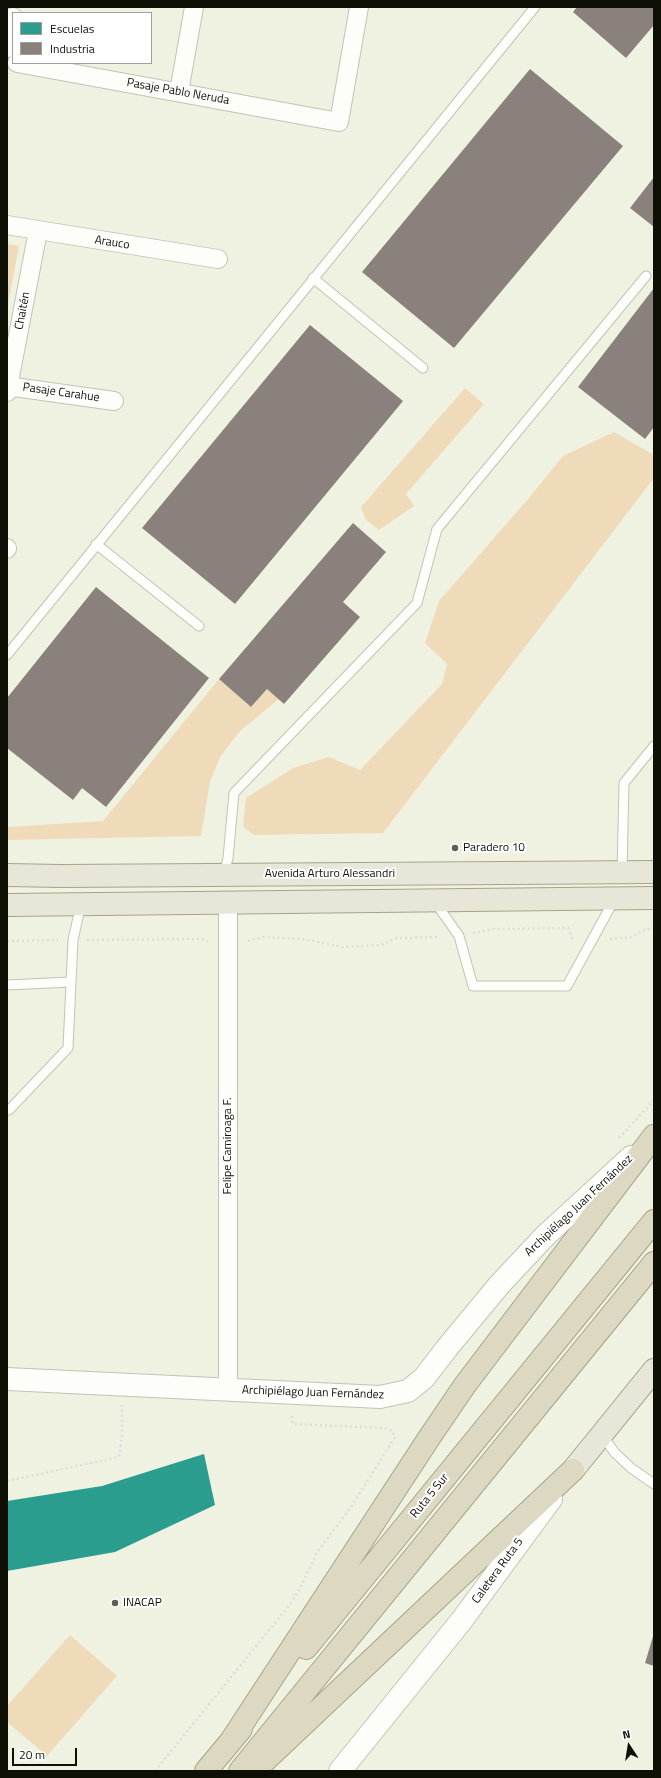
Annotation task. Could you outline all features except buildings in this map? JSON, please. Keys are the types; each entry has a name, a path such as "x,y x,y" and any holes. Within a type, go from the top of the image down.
{"highway":[{"path":"231,1741 449,1409 654,1136"},
{"name":"Ruta 5 Sur","path":"206,1771 654,1221"},
{"path":"240,1771 654,1263"},
{"path":"255,1771 574,1470"}],"main road":[{"name":"Avenida Arturo Alessandri","path":"7,875 61,876 654,872"},
{"path":"7,905 654,898"},
{"name":"Caletera Ruta 5","path":"574,1470 654,1370"}],"street":[{"path":"179,92 194,7"},
{"name":"Pasaje Pablo Neruda","path":"23,64 339,122 359,7"},
{"path":"7,48 12,22"},
{"name":"Arauco","path":"7,226 218,260"},
{"name":"Chaitén","path":"7,388 38,231"},
{"name":"Pasaje Carahue","path":"7,388 114,401"},
{"name":"Felipe Camiroaga F.","path":"228,903 228,1389"},
{"name":"Archipiélago Juan Fernández","path":"7,1379 380,1397 408,1391 424,1378 500,1284 545,1236 654,1136"},
{"name":"Caletera Ruta 5","path":"340,1771 462,1620 574,1470"}],"lane":[{"path":"7,655 535,7"},
{"path":"224,874 228,858 234,793 417,603 437,529 646,276"},
{"path":"313,278 423,368"},
{"path":"96,544 199,626"},
{"path":"622,873 624,783 654,746"},
{"path":"434,900 459,936 473,986 566,986 615,899"},
{"path":"9,1110 68,1048 73,940 81,904"},
{"path":"7,985 71,982"},
{"path":"602,1435 615,1453 628,1465 654,1484"}],"path":[{"path":"7,941 201,939 228,945"},
{"path":"7,1481 120,1457 122,1436 122,1384"},
{"path":"155,1771 291,1603 318,1551 351,1507 394,1440 394,1434 392,1431 386,1428 292,1424 287,1392"}],"shaded area":[{"path":"7,244 19,246 7,309"},
{"path":"465,388 484,404 406,494 414,506 379,530 366,520 361,507"},
{"path":"614,432 654,455 654,478 383,833 254,835 243,827 246,798 293,768 329,757 360,770 442,684 447,664 425,643 439,601 528,499 563,456"},
{"path":"219,679 251,707 267,689 279,699 239,732 220,757 210,782 201,836 7,840 7,827 103,821"},
{"path":"70,1635 117,1676 47,1756 7,1722 7,1706"}],"place":[{"name":"Paradero 10","path":"455,848"},
{"name":"INACAP","path":"115,1603"}]}
